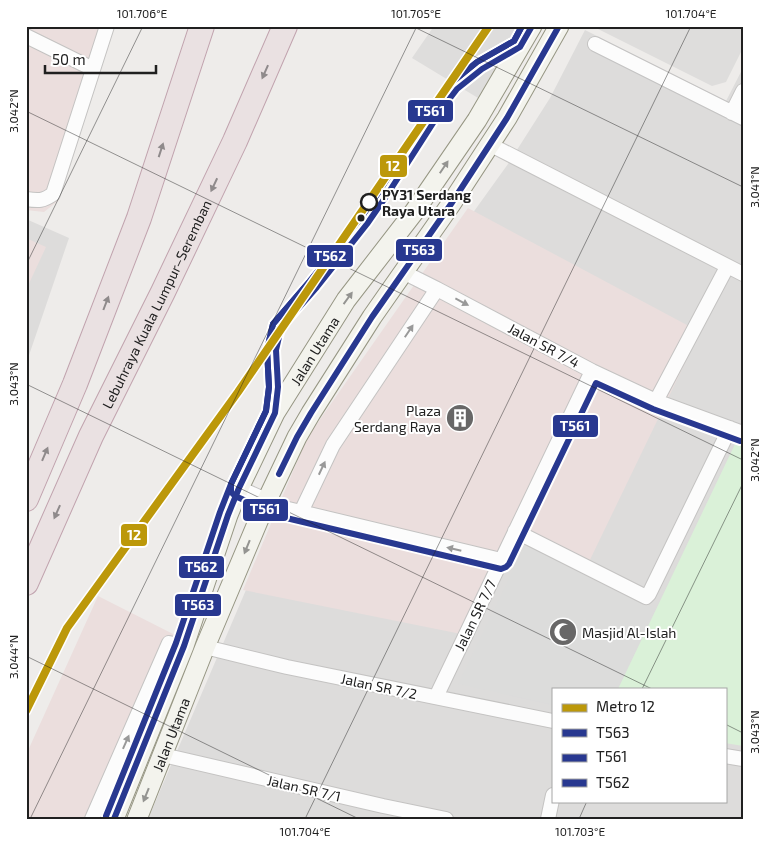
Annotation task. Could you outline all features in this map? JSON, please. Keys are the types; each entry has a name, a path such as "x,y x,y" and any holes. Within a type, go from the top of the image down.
{"highway":[{"path":"26,499 31,482 75,384 139,218 202,26"},
{"name":"Lebuhraya Kuala Lumpur–Seremban","path":"26,583 91,436 163,292 235,141 285,26"}],"street":[{"path":"26,199 45,200 54,194 107,26"},
{"name":"Jalan Utama","path":"114,819 177,644 228,515 275,413 346,300 414,212 476,120 532,26"},
{"name":"Jalan Utama","path":"137,819 205,648 267,500 297,437 372,317 450,204 506,118 559,26"},
{"path":"26,36 93,69"},
{"path":"595,44 737,115 743,91"},
{"path":"489,144 743,274"},
{"path":"656,401 728,267"},
{"name":"Jalan SR 7/4","path":"403,272 656,401 736,430"},
{"path":"302,512 333,445 437,289"},
{"name":"Jalan SR 7/7","path":"436,697 592,370"},
{"path":"515,531 646,597 736,430"},
{"path":"239,488 284,508 501,560"},
{"path":"92,819 177,644"},
{"name":"Jalan SR 7/2","path":"205,648 288,667 552,721"},
{"name":"Jalan SR 7/1","path":"163,755 381,812 446,819"},
{"path":"726,756 743,759"},
{"path":"548,819 552,799"}],"shaded area":[{"path":"26,26 115,26 59,200 44,212 26,210"},
{"path":"434,26 526,26 483,101 412,58"},
{"path":"597,26 743,26 743,48 726,82 712,86 598,29"},
{"path":"585,30 726,101 743,68 743,819 148,819 311,438 508,164 550,98"},
{"path":"468,208 700,332 586,568 520,535 471,636 243,590 307,438"},
{"path":"26,219 69,238 26,364"},
{"path":"26,238 46,247 26,290"},
{"path":"526,543 656,609 618,688 552,688 552,705 458,684"},
{"path":"98,596 183,639 104,819 26,819 26,755"}],"green space":[{"path":"736,442 743,445 743,746 726,743 726,688 618,688"}],"metro line":[{"name":"12","path":"26,711 67,628 238,392 489,26"}],"transit line":[{"name":"T561","path":"522,26 514,41 477,62 450,84 360,219 273,324 267,350 269,387 266,411 231,484 231,492 235,496 282,517 501,569 509,564 596,383 653,409 740,441"},
{"name":"T562","path":"106,816 176,643 231,484 266,411 269,387 267,350 273,324 360,219 450,84 477,62 514,41 522,26"},
{"name":"T563","path":"114,819 184,646 228,515 275,413 278,387 276,350 281,328 317,287 367,224 457,89 482,69 520,47 532,26"},
{"name":"T563","path":"279,474 311,413 372,317 451,204 507,118 559,26"}],"place":[{"name":"PY31 Serdang Raya Utara","path":"369,202"},
{"name":"Plaza Serdang Raya","path":"460,418"},
{"name":"Masjid Al-Islah","path":"563,632"}]}
